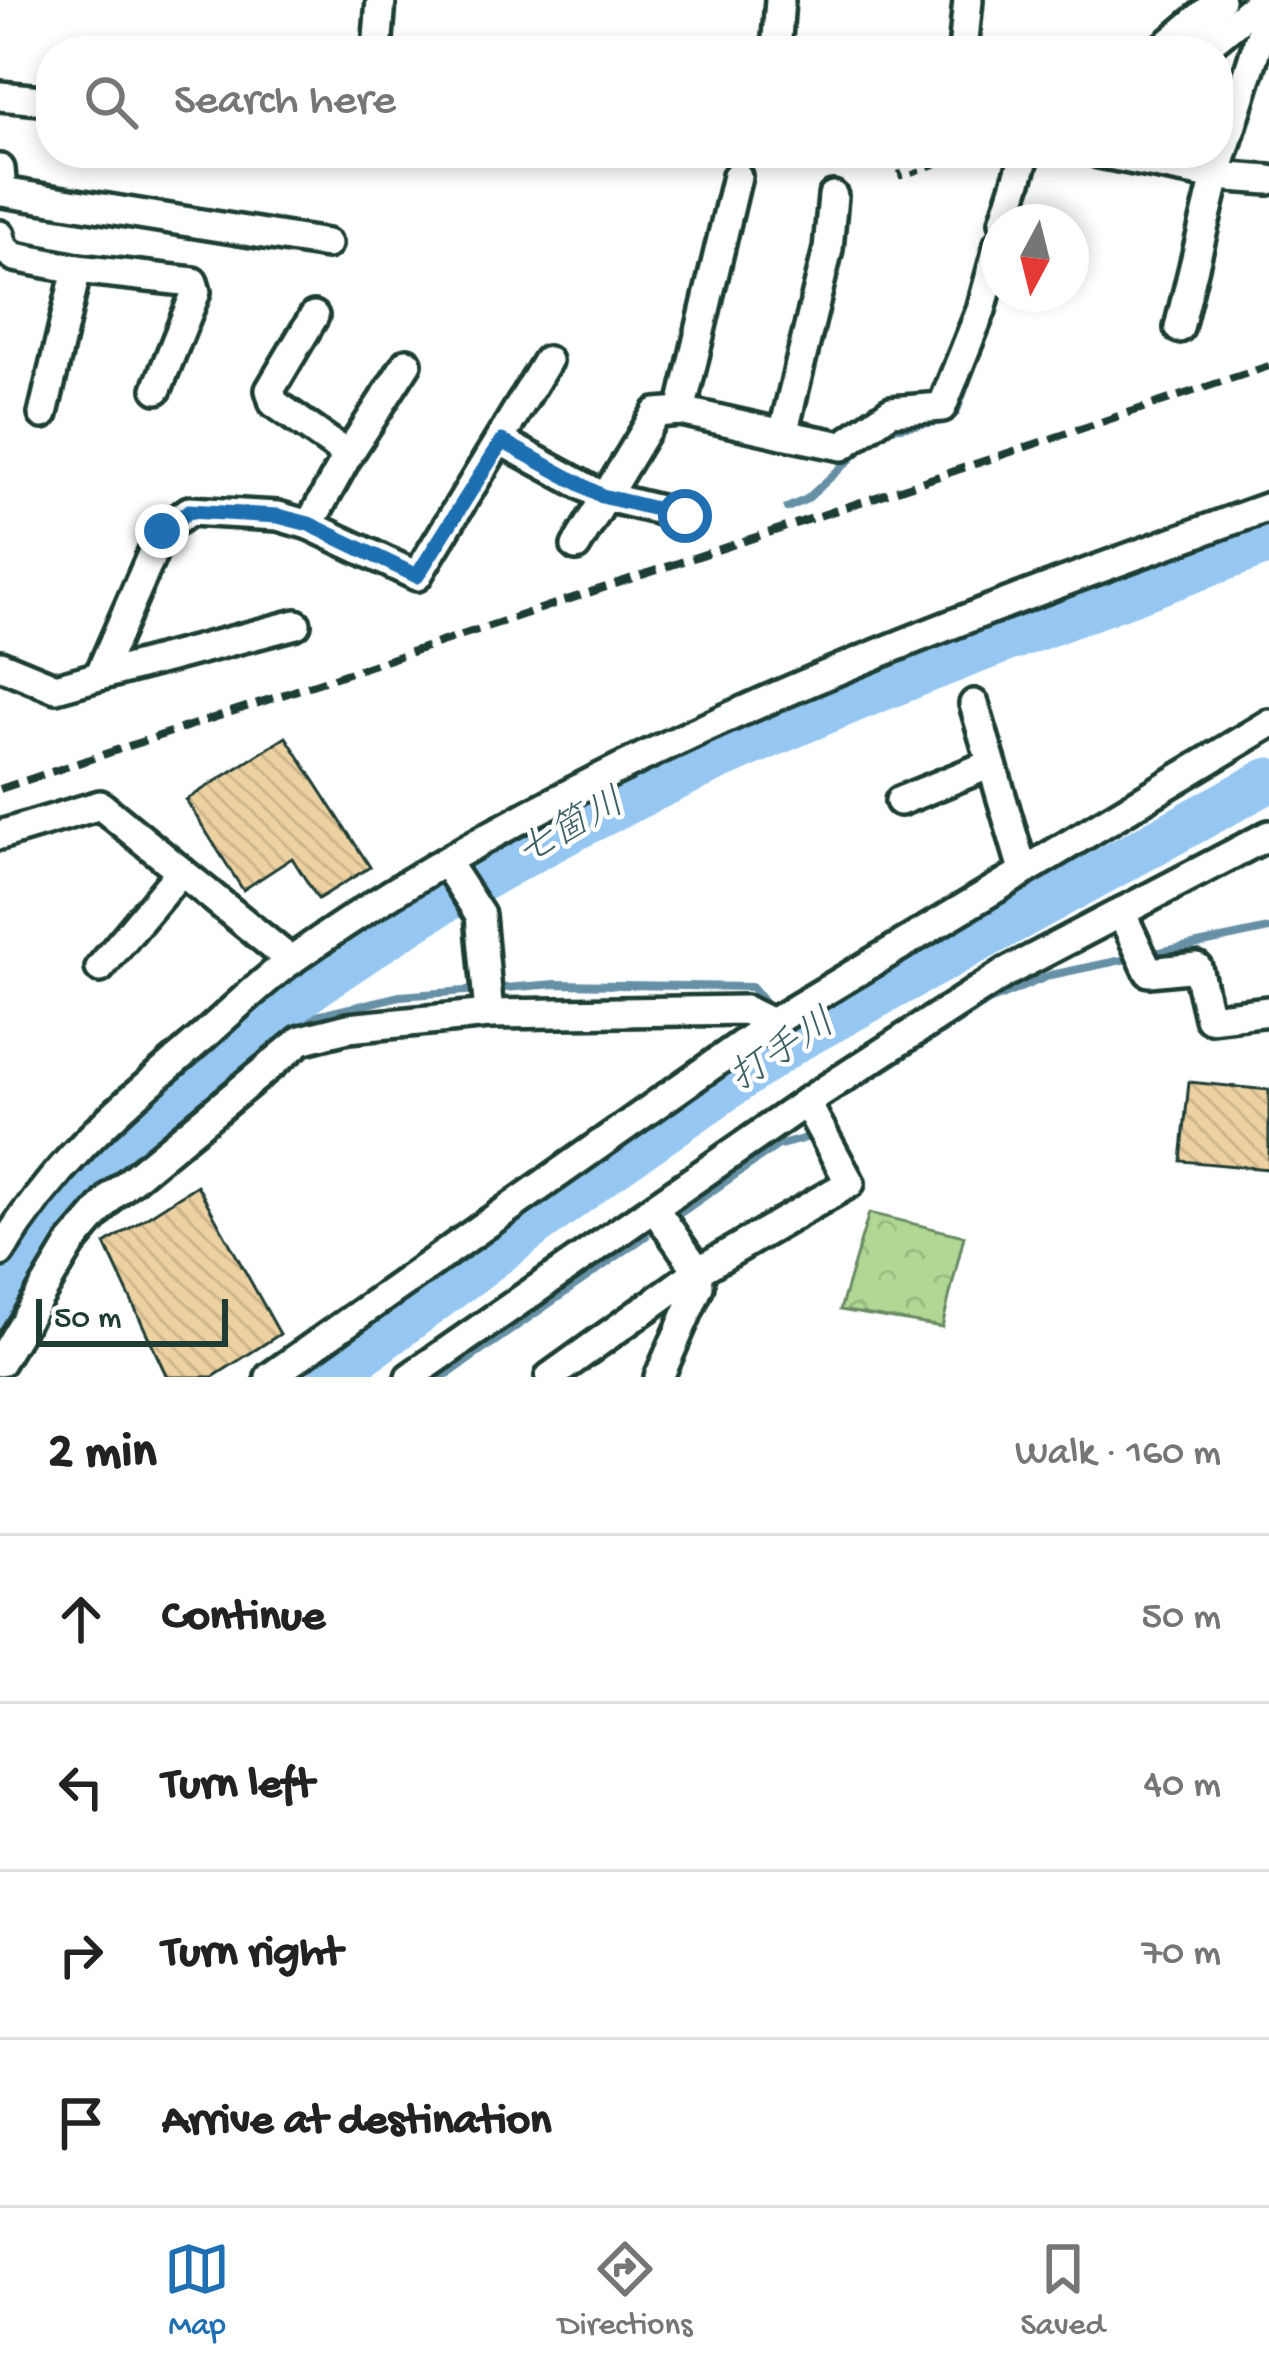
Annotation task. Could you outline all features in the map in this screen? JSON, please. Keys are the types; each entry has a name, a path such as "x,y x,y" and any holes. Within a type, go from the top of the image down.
{"street":[{"path":"378,36 381,0"},
{"path":"777,36 780,0"},
{"path":"964,36 968,0"},
{"path":"1184,36 1223,11 1262,0 1265,20 1233,122"},
{"path":"0,96 36,100"},
{"path":"1008,204 1017,168"},
{"path":"1175,168 1269,180"},
{"path":"1179,328 1219,168"},
{"path":"681,411 737,176"},
{"path":"157,389 196,292 193,283 15,257 4,249 0,234 1,181 327,244"},
{"path":"783,434 828,249 833,196"},
{"path":"43,414 77,269"},
{"path":"576,546 656,413 681,411 842,446 891,410 942,407 981,307"},
{"path":"314,316 270,391 274,403 348,454"},
{"path":"99,676 162,531 189,511 278,516 309,524 417,576 547,362"},
{"path":"309,524 407,363"},
{"path":"502,441 602,496 685,516"},
{"path":"0,1252 79,1143 291,961 446,863 672,742 1096,569 1269,507"},
{"path":"0,665 56,688 296,624"},
{"path":"974,704 1023,870"},
{"path":"270,1377 772,1023 1269,724"},
{"path":"900,801 991,764"},
{"path":"0,835 100,805 291,961"},
{"path":"410,1377 806,1102 1005,973 1269,835"},
{"path":"446,863 480,915 489,1013"},
{"path":"100,968 181,871"},
{"path":"1120,913 1150,972 1197,967 1209,1018 1269,1011"},
{"path":"0,1362 71,1244 112,1196 301,1040 348,1028 489,1013 746,1010 772,1023"},
{"path":"550,1377 698,1271 850,1183 806,1102"},
{"path":"654,1208 698,1271 699,1286 659,1377"}],"path":[{"path":"898,168 901,177 928,168"}],"green space":[{"path":"869,1213 964,1236 942,1327 840,1310"}],"building":[{"path":"286,737 370,867 318,899 292,858 243,890 186,800"},
{"path":"1189,1082 1269,1090 1269,1169 1181,1161"},
{"path":"197,1185 280,1334 213,1377 167,1377 105,1244"}],"waterway":[{"path":"885,429 944,421 956,413 993,312"},
{"path":"787,508 807,499 869,442"},
{"name":"七箇川","path":"0,1308 80,1189 218,1059 353,959 495,871 644,793 798,723 1269,542"},
{"name":"打手川","path":"331,1377 608,1170 794,1041 1269,780"},
{"path":"848,1092 989,1001 1051,975 1269,929"},
{"path":"254,1031 400,996 556,984 752,987 770,1010"},
{"path":"783,1027 794,1041"},
{"path":"679,1214 777,1146 806,1138"},
{"path":"444,1377 646,1236"}],"railway":[{"path":"0,789 1269,366"}],"route":[{"path":"162,531 189,511 278,516 309,524 417,576 502,441 602,496 685,516"}]}
